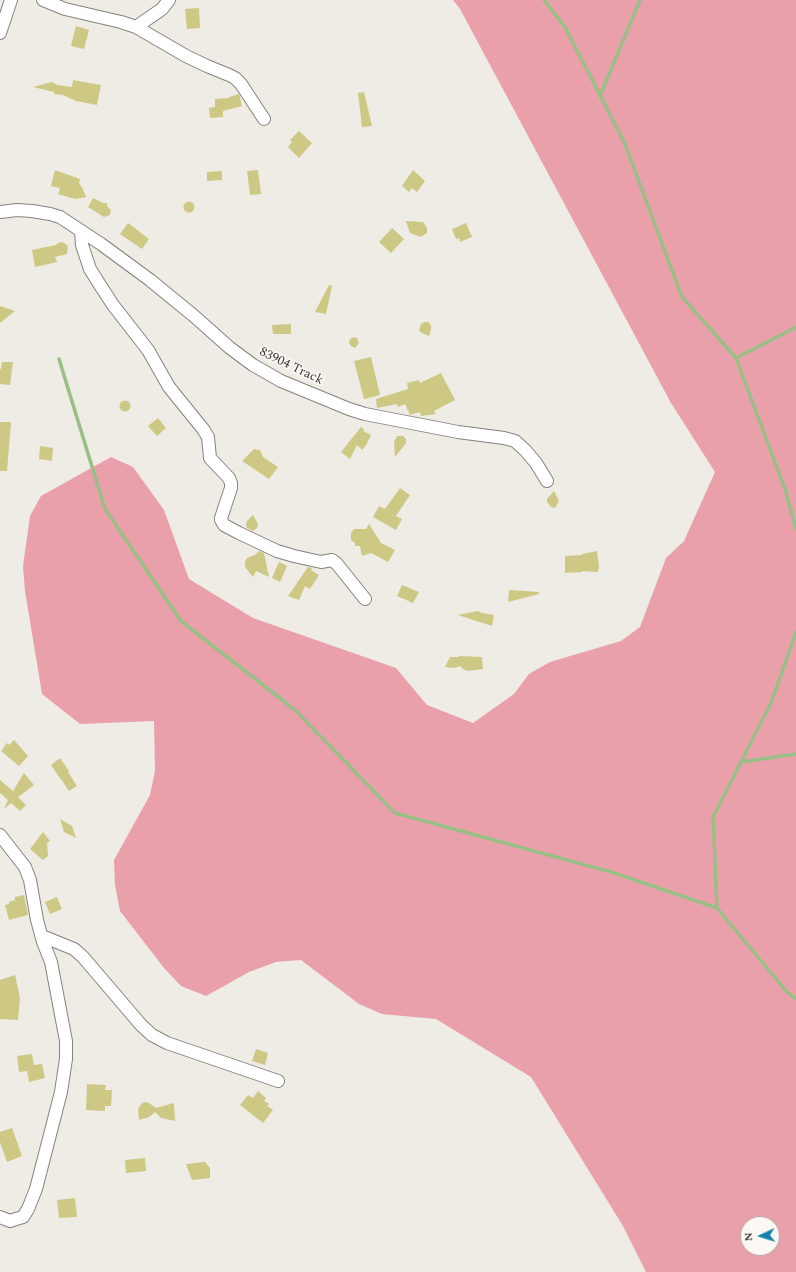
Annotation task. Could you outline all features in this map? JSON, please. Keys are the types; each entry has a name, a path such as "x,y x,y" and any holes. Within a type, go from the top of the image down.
{"street":[{"path":"0,33 11,0"},
{"path":"43,0 65,9 136,27 186,56 235,78 241,84 264,119"},
{"path":"136,27 162,9 169,0"},
{"name":"83904 Track","path":"0,212 16,210 50,214 60,217 101,244 150,280 230,348 253,365 281,381 365,414 458,432 504,438 515,441 536,463 547,481"},
{"path":"81,232 82,245 90,269 113,305 148,350 169,387 203,429 208,437 210,458 229,478 231,488 220,520 224,525 239,534 277,551 321,562 332,560 338,564 365,599"},
{"path":"0,835 25,868 30,880 37,920 51,962 66,1042 66,1059 61,1092 36,1189 23,1217 10,1221 0,1217"},
{"path":"42,936 74,949 83,957 141,1025 152,1035 167,1044 278,1081"}],"shaded area":[{"path":"453,0 796,0 796,1272 646,1272 623,1226 531,1077 436,1019 382,1014 359,1004 301,960 276,962 249,972 206,996 181,986 164,968 120,911 115,885 114,860 150,795 155,771 154,721 80,724 42,694 25,591 23,566 30,516 41,496 111,457 133,467 164,510 189,579 253,618 396,668 427,705 473,723 514,694 529,674 550,662 621,641 640,627 666,558 684,541 715,472 671,403 460,9"}],"building":[{"path":"199,8 200,28 187,29 185,9"},
{"path":"76,26 89,30 84,49 71,46"},
{"path":"73,80 101,85 97,105 76,101 63,95 54,94 54,92 33,87 52,82 57,85 72,87"},
{"path":"364,92 372,126 362,127 358,93"},
{"path":"239,94 242,106 223,111 223,117 210,118 209,108 215,107 215,99 229,98"},
{"path":"299,131 312,143 299,158 288,147 292,142 290,140"},
{"path":"55,170 80,179 79,184 82,187 86,197 75,199 58,194 60,188 51,186"},
{"path":"258,170 261,194 250,195 247,171"},
{"path":"413,170 425,181 417,192 412,188 409,192 402,186"},
{"path":"222,171 222,180 207,181 207,172"},
{"path":"93,198 103,203 107,203 107,206 111,210 110,215 104,217 88,207"},
{"path":"189,201 193,203 195,207 193,211 189,213 185,211 183,207 185,203"},
{"path":"406,221 423,222 427,228 427,233 421,237 410,233"},
{"path":"128,223 149,239 142,249 120,234"},
{"path":"466,223 472,237 460,242 459,238 456,239 452,229"},
{"path":"392,228 404,239 391,253 379,242"},
{"path":"62,242 68,247 67,254 55,257 57,262 35,267 32,250 56,245"},
{"path":"329,285 332,286 326,314 315,312"},
{"path":"0,306 15,311 0,323"},
{"path":"428,322 431,325 429,336 419,330 421,324"},
{"path":"291,324 291,334 273,334 272,325"},
{"path":"354,337 357,338 359,343 355,348 349,343 350,339"},
{"path":"371,357 380,395 364,399 354,361"},
{"path":"2,362 13,362 10,385 0,384 0,369"},
{"path":"441,373 455,400 434,411 436,414 421,416 420,412 410,415 405,404 398,407 397,404 377,408 376,399 408,389 407,383 419,380 420,383"},
{"path":"125,400 129,402 131,406 129,410 125,412 121,410 119,406 121,402"},
{"path":"158,418 166,428 157,436 148,426"},
{"path":"0,422 11,422 7,471 0,471"},
{"path":"361,427 364,429 363,431 371,435 362,450 357,445 350,459 341,452"},
{"path":"397,436 403,436 406,439 406,443 395,457 394,442"},
{"path":"40,446 53,448 52,461 39,459"},
{"path":"254,449 260,450 263,457 278,467 269,479 242,461"},
{"path":"400,488 410,495 396,516 402,519 396,530 373,517 379,506 385,509"},
{"path":"554,491 559,501 555,508 551,507 547,502 547,499"},
{"path":"253,515 258,524 257,528 253,531 247,528 246,525 247,521"},
{"path":"369,524 381,543 395,550 388,562 371,553 362,556 360,546 355,546 355,543 351,540 351,533 354,529 366,529"},
{"path":"259,551 264,553 269,577 256,571 253,577 245,567 247,558 255,555"},
{"path":"597,551 599,566 598,572 582,571 565,573 565,556 582,555"},
{"path":"279,562 287,566 280,582 272,578"},
{"path":"308,567 312,568 311,570 319,575 310,589 305,586 299,600 288,596"},
{"path":"402,585 419,592 413,603 397,596"},
{"path":"509,590 539,592 539,594 508,602"},
{"path":"478,611 494,615 492,626 458,615"},
{"path":"450,657 482,657 483,669 467,671 460,666 454,668 445,667"},
{"path":"14,740 28,756 19,766 1,751 7,743 9,745"},
{"path":"60,758 77,786 69,791 51,765"},
{"path":"24,773 34,785 18,797 26,805 20,811 11,803 4,809 8,800 0,793 0,780 13,791"},
{"path":"60,819 72,826 76,838 64,832"},
{"path":"43,832 50,841 47,843 48,856 43,860 30,849"},
{"path":"24,895 28,915 9,920 5,905 15,900 15,897"},
{"path":"57,897 62,909 50,914 45,902"},
{"path":"15,975 20,998 18,1020 0,1019 0,980"},
{"path":"256,1049 268,1053 265,1065 252,1061"},
{"path":"32,1054 34,1065 42,1064 45,1078 29,1082 27,1071 19,1072 17,1056"},
{"path":"87,1084 106,1085 105,1090 112,1090 111,1106 105,1106 105,1111 86,1110"},
{"path":"258,1091 266,1098 264,1101 269,1104 267,1106 273,1110 263,1123 240,1105 248,1095 253,1098"},
{"path":"145,1102 156,1108 174,1103 175,1121 161,1118 155,1112 149,1117 139,1120 138,1109 142,1103"},
{"path":"12,1128 22,1156 7,1162 0,1142 0,1132"},
{"path":"145,1158 146,1171 126,1173 125,1160"},
{"path":"205,1162 210,1168 210,1178 192,1180 186,1164"},
{"path":"75,1198 77,1217 59,1218 57,1200"}],"waterway":[{"path":"544,0 565,27 625,144 682,297 736,358 785,489 796,529"},
{"path":"600,96 640,0"},
{"path":"736,358 796,327"},
{"path":"59,359 105,509 181,621 295,710 395,813 611,872 717,908"},
{"path":"796,632 771,703 713,817 717,908 786,991 796,999"},
{"path":"741,762 796,754"}]}
